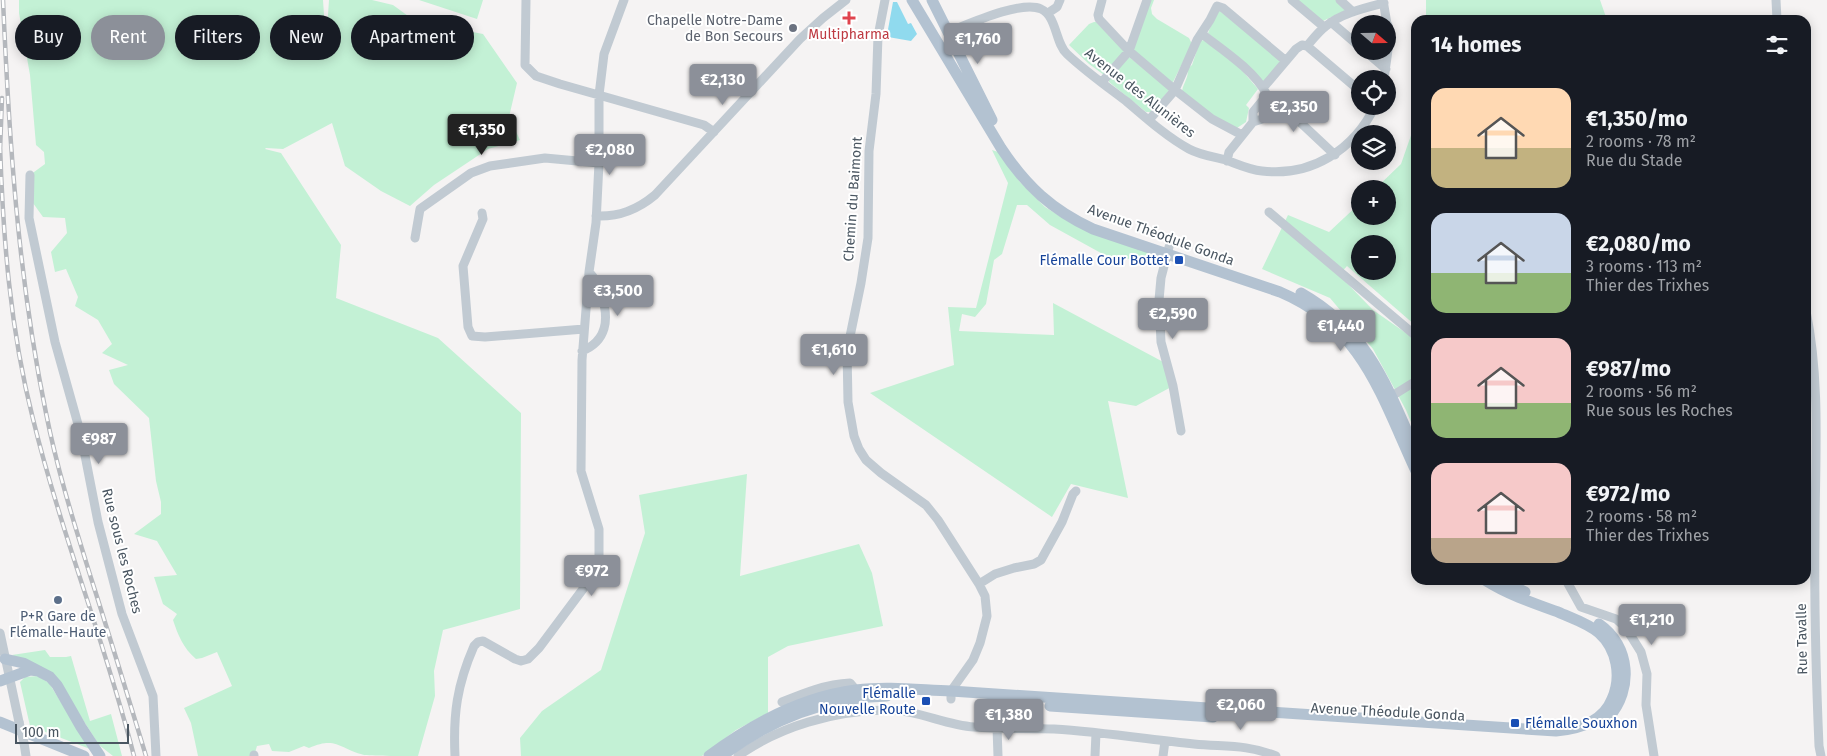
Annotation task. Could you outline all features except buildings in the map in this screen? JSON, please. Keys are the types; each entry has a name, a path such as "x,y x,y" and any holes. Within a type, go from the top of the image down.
{"main road":[{"name":"Avenue Théodule Gonda","path":"912,0 1001,148 1037,194 1076,221 1094,229 1168,250"},
{"name":"Avenue Théodule Gonda","path":"932,0 1006,148 1018,166 1041,190 1058,204 1078,216 1280,292 1316,311 1346,337 1358,353 1387,399 1411,443"},
{"name":"Avenue Théodule Gonda","path":"937,0 987,105 991,118"},
{"name":"Avenue Théodule Gonda","path":"1387,399 1411,459"},
{"name":"Avenue Théodule Gonda","path":"951,695 1556,731 1581,728 1598,718 1605,712 1612,701 1618,678 1615,659 1605,640 1598,632 1584,623 1503,591 1493,585"},
{"name":"Avenue Théodule Gonda","path":"722,756 758,731 796,714 856,694 882,688 951,695 1438,731 1506,732 1570,736 1604,723 1619,704 1624,692 1626,679 1623,658 1611,635 1588,616 1512,585"},
{"path":"5,659 14,660 50,677 57,685 100,756"},
{"path":"5,679 30,670 40,671"},
{"name":"Avenue Théodule Gonda","path":"709,756 738,735 784,710 827,695 856,694"},
{"path":"0,722 84,756"},
{"path":"55,744 64,756"}],"street":[{"path":"526,0 525,65 536,76 704,125 714,132"},
{"path":"455,756 454,724 456,703 474,646 478,642 483,641 520,661 528,659 539,648 560,620 590,578 597,564 600,547 599,529 581,471 582,351 596,216 599,163 599,95 604,54 624,0"},
{"path":"596,216 612,216 625,213 649,200 668,183 800,39 816,23 845,0"},
{"name":"Chemin du Baimont","path":"885,0 878,36 876,94 868,159 867,244 847,350 846,383 849,411 857,442 866,460 926,505 938,520 985,596 988,610 983,635 975,655 951,695"},
{"path":"952,31 987,17 1027,5 1041,8 1048,14 1057,7 1060,0"},
{"path":"1102,0 1098,15 1100,19 1130,51 1212,119 1242,135"},
{"path":"1102,82 1130,51 1147,0"},
{"path":"1292,0 1351,41"},
{"path":"1776,0 1777,15"},
{"path":"1307,46 1327,24 1353,12 1384,1 1386,15"},
{"path":"1344,2 1353,12"},
{"path":"1150,120 1175,90 1197,40 1217,6 1221,6 1286,61"},
{"name":"Avenue des Alunières","path":"1048,14 1065,52 1190,150 1263,172 1311,167 1335,155 1359,132 1369,115"},
{"path":"1204,31 1242,66 1267,94 1335,155"},
{"path":"1227,161 1229,152 1252,122 1253,112 1267,94 1286,61 1300,46 1307,46 1351,83"},
{"path":"1376,60 1386,69"},
{"path":"1386,69 1387,60"},
{"path":"414,238 420,209 471,173 490,166 545,158 599,163"},
{"name":"Rue sous les Roches","path":"30,174 29,218 55,342 82,435 98,522 122,614 154,696 157,756"},
{"path":"1268,212 1411,332"},
{"path":"482,213 483,219 463,266 468,327 472,336 486,337 584,329"},
{"path":"1168,250 1161,278 1159,300 1161,342 1173,386 1181,431"},
{"path":"582,351 589,348 597,340 606,321 606,309 595,277 589,272"},
{"name":"Rue Tavalle","path":"1811,335 1816,398 1815,633 1818,744 1821,756"},
{"path":"1387,399 1411,384"},
{"path":"979,584 995,574 1034,564 1041,560 1062,522 1073,494 1076,492"},
{"path":"1569,585 1581,607 1616,619 1626,628 1641,652 1646,674 1646,705 1654,756"},
{"path":"0,633 5,659 5,679 19,722 26,756"},
{"name":"Avenue Théodule Gonda","path":"782,702 835,684 850,683 856,694"},
{"path":"738,756 773,736 809,722 840,714 886,710 926,716 970,727 1053,729 1204,745 1241,746 1276,756"},
{"path":"997,727 998,756"},
{"path":"1095,756 1096,734"},
{"path":"1163,756 1165,741"}],"green space":[{"path":"19,0 323,0 324,15 270,15 270,60 341,60 341,15 328,15 329,0 372,0 393,5 407,15 351,15 351,60 474,60 474,32 483,34 517,83 509,117 520,140 488,149 434,185 410,206 381,191 345,166 332,123 283,149 265,149 281,153 341,245 336,298 438,338 521,413 520,609 443,630 434,671 435,696 418,756 364,755 332,743 326,743 309,748 304,746 289,752 272,751 269,744 257,746 254,756 198,756 191,723 184,708 232,686 217,652 196,659 184,646 173,620 177,614 163,604 154,577 177,575 157,541 134,534 161,514 149,418 114,384 109,370 128,365 102,353 112,344 98,320 75,306 78,297 66,269 55,272 51,252 67,233 65,218 43,217 28,196 30,175 45,164 44,152 36,145 27,60 81,60 81,15 19,15"},
{"path":"419,0 483,0 477,19 474,18 474,15 465,15"},
{"path":"1149,0 1154,0 1151,8 1152,14 1189,38 1192,44 1173,82 1133,51"},
{"path":"1295,0 1337,0 1346,10 1323,21"},
{"path":"1426,0 1600,0 1605,15 1426,15"},
{"path":"1220,11 1281,61 1264,83 1208,33 1216,13"},
{"path":"1094,22 1125,50 1104,75 1069,45 1089,24"},
{"path":"1204,40 1239,67 1258,89 1246,105 1249,108 1246,122 1237,128 1211,115 1182,93 1188,72 1187,69 1192,65 1200,41"},
{"path":"1129,57 1170,89 1151,112 1146,112 1109,82"},
{"path":"1411,135 1411,322 1363,280 1396,280 1396,235 1351,235 1351,269 1347,266 1339,275 1373,310 1411,337 1411,422 1373,349 1330,298 1262,269 1288,215 1329,232 1351,211 1351,225 1396,225 1396,180 1384,180 1401,164"},
{"path":"992,150 998,152 1020,182 1045,207 1071,223 1150,251 1161,260 1110,258 1050,225 1027,205 1017,205 1002,254 994,260 986,304 975,317 962,314 959,331 1054,335 1053,303 1167,364 1173,386 1136,406 1108,401 1128,498 1071,484 1052,517 870,393 954,365 948,307 976,308 1008,183"},
{"path":"747,474 740,576 859,544 872,573 883,626 788,646 768,657 768,713 736,730 702,756 521,756 520,738 542,711 601,670 645,533 639,495"},
{"path":"45,650 50,657 71,656 90,721 111,714 122,756 113,756 99,745 57,679 12,655"},
{"path":"38,676 49,683 90,749 30,726 20,682 25,677"}],"water":[{"path":"893,2 897,2 908,24 911,23 917,34 911,41 888,37 887,35"}],"railway":[{"path":"3,0 16,208 36,362 55,455 72,516 146,756"},
{"path":"0,151 2,98"},
{"path":"0,145 9,283 25,385 44,462 110,671 134,756"}],"place":[{"name":"Multipharma","path":"849,18"},
{"name":"Chapelle Notre-Dame de Bon Secours","path":"793,28"},
{"name":"Flémalle Cour Bottet","path":"1179,260"},
{"name":"P+R Gare de Flémalle-Haute","path":"58,600"},
{"name":"Flémalle Nouvelle Route","path":"926,701"},
{"name":"Flémalle Souxhon","path":"1515,723"}]}
